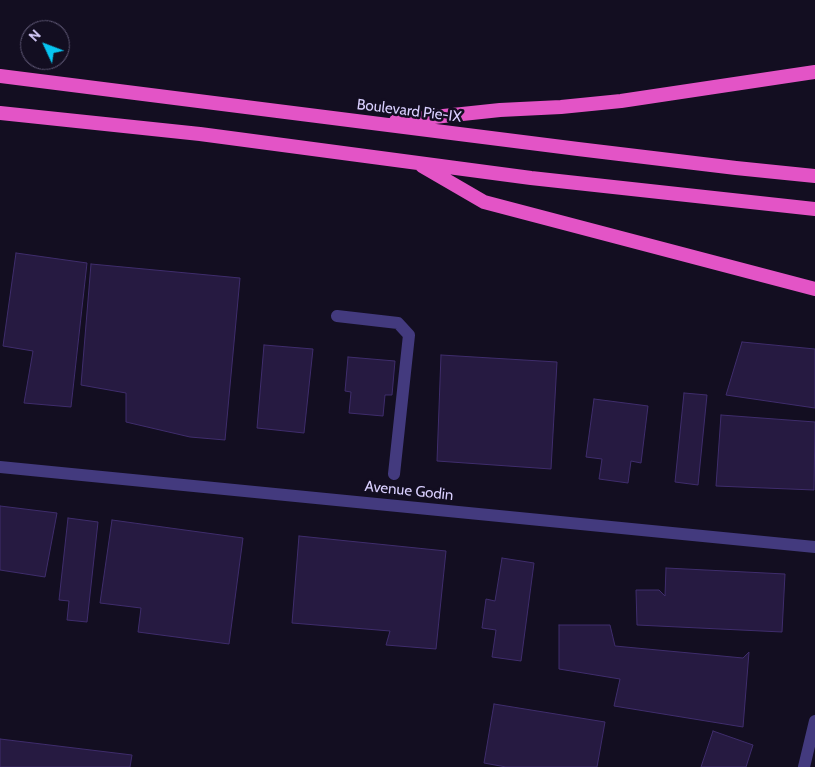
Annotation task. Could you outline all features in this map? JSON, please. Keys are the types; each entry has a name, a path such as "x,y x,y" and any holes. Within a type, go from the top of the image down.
{"highway":[{"path":"372,123 500,110 606,103 815,72"},
{"name":"Boulevard Pie-IX","path":"0,76 726,167 815,176"},
{"path":"0,113 200,134 531,178 815,209"},
{"path":"415,162 484,202 815,289"}],"street":[{"path":"337,316 398,323 410,335 394,474"},
{"name":"Avenue Godin","path":"0,467 815,548"},
{"path":"804,767 815,722"}],"building":[{"path":"16,253 87,263 71,407 24,403 33,351 3,346"},
{"path":"91,264 240,278 225,440 190,437 126,422 126,393 81,385"},
{"path":"742,342 815,349 815,408 726,395"},
{"path":"264,345 313,349 304,433 257,428"},
{"path":"441,355 557,362 551,469 437,461"},
{"path":"348,357 395,361 392,395 385,395 383,416 349,413 351,392 345,391"},
{"path":"684,393 707,395 698,485 675,482"},
{"path":"594,399 648,406 641,463 631,461 628,483 599,479 602,459 586,457"},
{"path":"721,415 815,422 814,490 716,486"},
{"path":"0,506 57,513 45,577 0,570"},
{"path":"68,518 98,522 87,622 67,620 69,601 59,600"},
{"path":"112,520 243,538 229,644 138,632 141,608 100,603"},
{"path":"299,536 446,551 436,649 386,645 390,631 292,623"},
{"path":"502,558 534,563 521,661 492,657 496,630 482,628 486,599 495,601"},
{"path":"666,568 785,574 782,632 637,625 636,590 659,590 665,596"},
{"path":"559,625 610,625 615,646 743,658 749,652 743,727 614,706 620,679 559,669"},
{"path":"494,704 605,722 597,767 506,767 484,763"},
{"path":"713,731 753,745 746,767 701,767"},
{"path":"0,739 132,755 130,767 0,767"}]}
